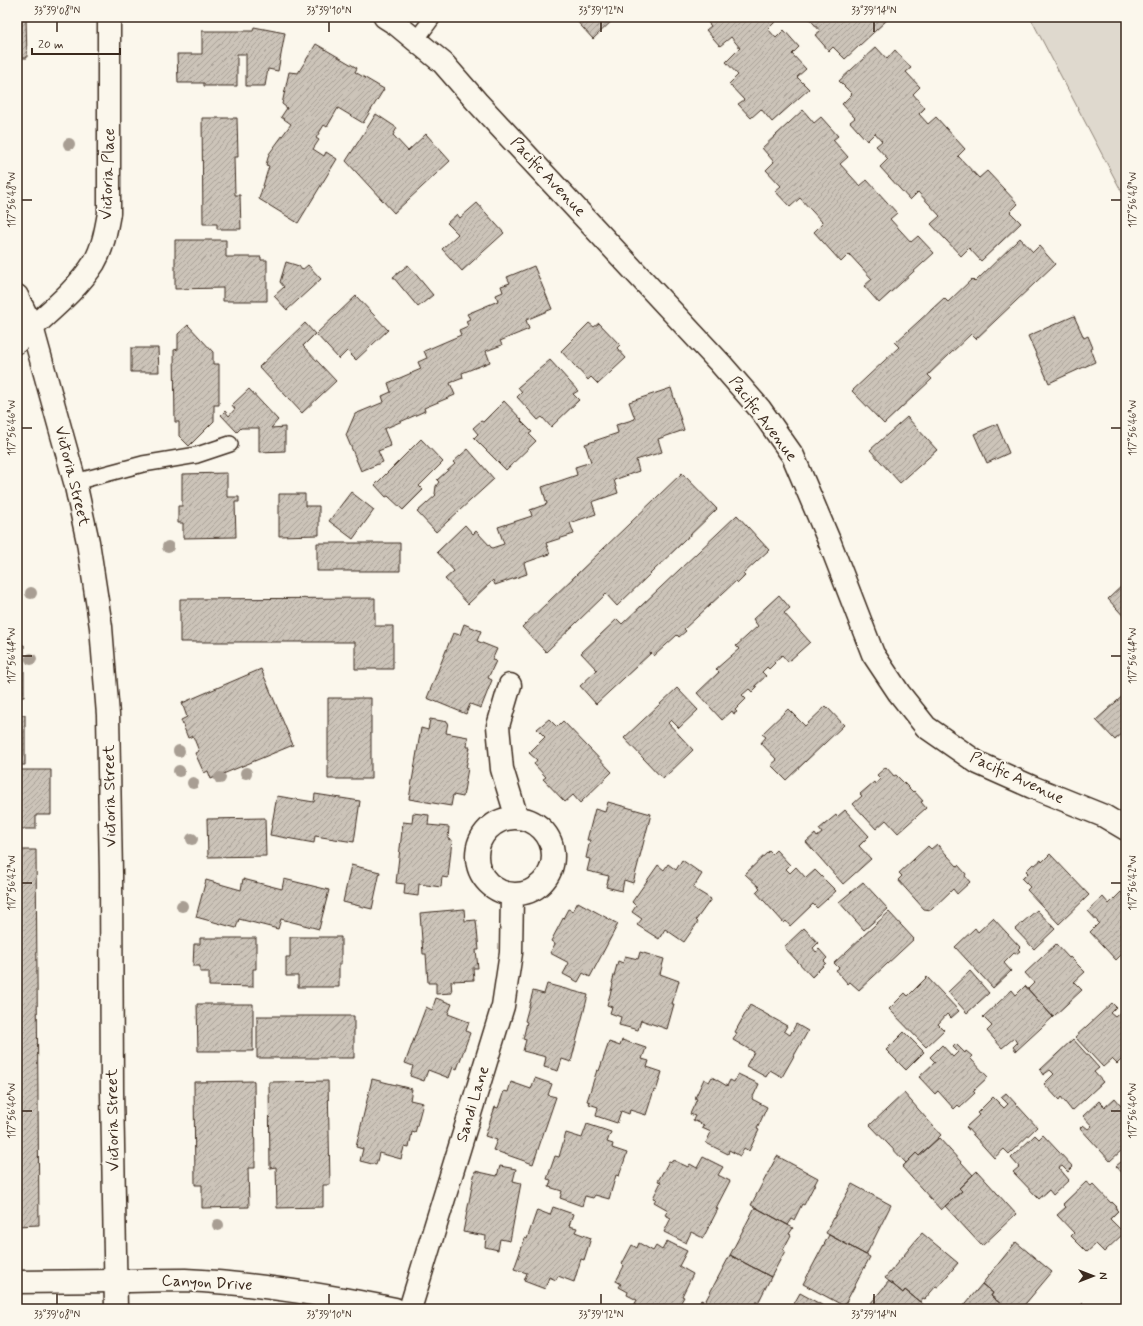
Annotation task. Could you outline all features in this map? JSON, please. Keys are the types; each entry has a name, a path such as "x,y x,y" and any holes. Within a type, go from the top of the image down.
{"street":[{"name":"Victoria Place","path":"24,334 71,291 94,262 104,240 110,214 109,17"},
{"name":"Pacific Avenue","path":"385,17 396,24 443,63 477,102 720,363 760,410 793,456 830,543 873,654 899,693 926,727 978,763 1104,816 1126,829"},
{"name":"Victoria Street","path":"17,296 24,334 75,482 88,542 100,619 108,715 116,1309"},
{"path":"510,685 498,726 502,769 517,818"},
{"path":"517,818 532,822 544,831 551,844 553,859 550,873 540,885 527,893 512,895 498,891 486,882 479,869 477,854 480,839 489,827 503,820 517,818"},
{"name":"Sandi Lane","path":"410,1309 503,1006 512,953 512,895"},
{"name":"Canyon Drive","path":"17,1282 185,1280 258,1286 365,1306 395,1309"}],"lane":[{"path":"416,40 433,17"},
{"path":"75,482 143,464 197,455 230,444"}],"shaded area":[{"path":"1030,17 1126,17 1126,200"}],"building":[{"path":"17,17 26,17 27,58 17,58"},
{"path":"573,17 616,17 593,39"},
{"path":"703,17 780,17 768,29 776,38 784,30 799,47 792,54 806,69 797,77 809,89 772,122 761,109 751,118 738,104 744,100 729,84 738,75 726,62 740,48 731,37 720,46 706,30 711,26"},
{"path":"808,17 886,17 888,19 845,59 833,47 829,51 815,35 820,31"},
{"path":"254,27 285,33 278,71 268,69 265,86 246,86 246,54 237,54 237,86 204,86 204,83 178,83 177,54 202,54 202,31 253,31"},
{"path":"316,44 357,68 355,72 384,89 363,123 338,108 327,127 324,125 316,138 319,140 313,149 324,156 326,152 337,159 298,223 259,199 269,166 266,165 269,154 291,124 281,117 287,108 282,104 289,72 298,73"},
{"path":"876,47 887,59 895,50 911,68 906,72 920,87 913,94 925,108 919,114 928,124 936,117 965,149 958,156 979,178 987,171 1018,204 1010,212 1021,223 981,261 969,248 961,256 931,224 940,216 918,192 910,200 880,167 888,159 876,146 882,141 875,133 867,141 850,122 855,118 842,104 852,94 839,81"},
{"path":"803,110 814,123 821,117 838,136 833,140 848,157 840,164 860,186 867,180 897,213 890,219 911,242 918,236 934,253 879,303 864,286 872,279 849,254 841,262 814,232 823,223 800,198 790,207 775,191 781,186 766,170 774,162 762,148"},
{"path":"376,114 397,128 393,135 408,151 426,134 450,161 394,213 346,161"},
{"path":"202,118 237,118 238,157 234,157 235,195 240,195 241,229 217,229 217,224 203,224"},
{"path":"477,203 504,233 462,271 442,249 458,234 447,223 457,214 460,218"},
{"path":"1020,238 1033,252 1039,246 1055,264 976,339 971,334 928,375 932,379 884,424 852,391 899,347 895,343 944,298 948,302 972,279 975,282"},
{"path":"175,240 226,240 226,257 261,257 261,260 267,260 267,301 223,301 223,288 175,289"},
{"path":"286,262 299,266 302,270 308,265 321,279 287,310 274,296 284,287 280,282"},
{"path":"408,265 433,295 418,307 393,277"},
{"path":"534,266 552,309 526,320 529,329 500,341 502,345 486,351 490,362 462,373 463,378 450,383 455,395 424,408 425,411 384,429 391,446 378,451 383,462 361,471 346,435 355,414 384,402 382,396 391,392 388,383 421,369 418,362 427,358 424,351 461,335 459,330 468,326 466,321 470,319 467,314 498,301 496,295 503,292 501,286 510,283 507,277"},
{"path":"356,296 388,330 356,360 347,351 339,359 316,334"},
{"path":"1074,316 1084,338 1088,336 1093,348 1090,349 1095,362 1049,383 1028,336"},
{"path":"305,323 315,334 303,346 336,381 302,413 259,367"},
{"path":"589,323 594,327 599,323 620,345 617,348 626,358 598,384 591,377 588,380 561,351"},
{"path":"188,325 213,352 213,364 219,364 219,405 214,405 214,421 189,446 179,436 179,422 175,422 174,350 178,349 178,334"},
{"path":"131,348 158,348 159,372 131,372"},
{"path":"550,360 578,391 573,394 579,400 551,427 542,417 538,420 517,397 522,392 518,387"},
{"path":"671,388 684,430 658,439 662,452 636,460 639,471 614,480 618,493 592,502 596,514 570,523 574,534 546,543 550,554 524,563 527,574 495,585 493,580 468,604 445,579 454,571 437,552 465,525 473,534 476,531 492,548 504,544 498,527 532,516 530,510 547,504 542,487 577,475 575,467 591,462 585,444 618,433 616,425 635,419 629,402"},
{"path":"249,389 278,420 271,428 285,427 285,451 259,452 259,428 241,428 237,432 221,415 225,411 229,416 235,409 232,405"},
{"path":"504,401 532,432 529,434 536,441 506,470 474,438 478,434 473,428 481,421 483,422"},
{"path":"907,417 937,450 900,483 870,450"},
{"path":"997,424 1009,453 987,463 974,434"},
{"path":"421,439 443,462 419,486 423,490 403,510 388,496 386,497 375,485"},
{"path":"468,449 494,479 436,532 417,512 436,495 436,486 439,482 437,480 455,464 453,462"},
{"path":"227,473 227,497 239,497 239,502 235,502 236,537 183,538 183,523 178,523 178,506 182,506 182,474"},
{"path":"682,473 717,509 617,606 606,594 546,652 522,627"},
{"path":"351,492 374,510 353,539 329,521"},
{"path":"279,494 305,494 305,506 319,506 319,535 279,536"},
{"path":"737,515 769,550 743,574 745,576 738,583 736,581 684,629 686,631 679,637 677,635 654,656 651,653 596,704 580,686 597,670 581,653 617,619 622,624"},
{"path":"317,543 400,543 400,571 317,571"},
{"path":"1126,582 1126,619 1108,599"},
{"path":"779,595 790,608 784,613 810,642 788,662 782,655 769,669 767,667 762,672 766,676 755,686 757,687 752,692 749,689 742,695 746,699 735,710 737,712 734,714 732,711 722,720 697,693 719,672 716,669 739,649 736,646 758,626 753,619"},
{"path":"375,598 375,626 393,626 393,669 355,669 355,642 180,642 180,599"},
{"path":"464,624 481,631 477,641 497,649 492,660 496,661 488,678 492,680 481,708 470,704 466,714 427,698 453,633 460,635"},
{"path":"17,645 24,645 24,697 17,697"},
{"path":"261,669 293,745 211,779 208,771 204,773 195,753 199,751 193,736 188,738 181,720 187,717 182,703"},
{"path":"677,688 698,710 679,728 671,720 668,723 693,750 663,779 624,738"},
{"path":"1126,693 1126,730 1115,740 1096,720"},
{"path":"328,698 371,698 371,779 328,779"},
{"path":"826,706 844,725 786,780 771,765 777,760 761,743 766,737 762,734 788,709 805,726"},
{"path":"17,715 25,715 25,765 17,765"},
{"path":"430,719 448,722 446,733 468,737 467,747 470,747 463,797 453,795 451,806 409,799 421,728 428,730"},
{"path":"549,719 557,727 563,721 612,772 580,803 573,795 565,802 543,779 546,777 534,764 537,760 529,753 545,737 537,729"},
{"path":"886,767 894,776 896,775 913,792 914,791 923,801 921,802 926,808 898,833 886,820 876,829 853,804 862,796 860,794 874,782 875,784 881,779 877,775"},
{"path":"17,770 51,770 51,815 36,815 36,829 17,829"},
{"path":"315,794 360,801 354,842 315,836 314,843 270,835 277,796 314,802"},
{"path":"608,802 651,814 633,883 624,880 622,891 606,887 609,876 587,871 590,859 586,858 590,840 587,840 595,809 605,812"},
{"path":"845,810 869,836 859,846 871,859 843,884 806,842 815,834 817,837 822,833 819,829 836,815 837,817"},
{"path":"413,813 429,815 428,825 449,827 448,839 452,840 448,878 442,877 441,887 419,884 418,896 404,894 405,884 396,883 403,822 412,823"},
{"path":"265,818 266,856 208,857 207,819"},
{"path":"937,844 966,874 965,876 970,882 957,894 953,889 931,910 924,909 898,880 902,876 899,873 928,846 931,849"},
{"path":"17,850 36,850 39,1225 17,1226"},
{"path":"776,850 790,865 786,869 790,873 796,867 806,878 815,870 836,891 817,908 813,904 790,926 786,921 784,923 756,892 760,888 745,874 769,851 772,854"},
{"path":"1050,854 1089,895 1059,924 1027,890 1030,887 1022,879 1028,873 1026,871 1033,864 1035,865 1041,860 1042,862"},
{"path":"682,860 702,874 693,888 711,899 696,920 698,922 684,942 665,929 659,939 637,925 642,919 632,912 636,906 632,902 658,865 664,870 668,864 676,870"},
{"path":"351,865 380,872 372,909 343,902"},
{"path":"243,879 282,889 284,879 329,890 319,929 281,919 278,929 239,919 236,928 196,917 206,880 241,890"},
{"path":"863,882 888,909 864,930 839,902"},
{"path":"1121,892 1126,898 1126,950 1116,960 1090,932 1099,923 1088,911 1103,897 1109,904"},
{"path":"578,902 618,924 590,977 583,973 578,982 563,974 569,963 550,953 555,944 551,941 568,909 573,911"},
{"path":"464,909 465,921 476,920 479,950 476,950 478,968 473,968 474,980 451,981 452,993 436,994 436,983 428,983 426,954 423,954 420,913"},
{"path":"1037,910 1055,929 1034,949 1015,929"},
{"path":"889,912 914,939 859,990 850,982 848,984 836,970 839,968 834,963"},
{"path":"993,918 1020,947 1018,949 1020,951 1016,954 1014,953 1004,963 1011,971 993,988 955,947 975,928 978,932"},
{"path":"804,928 818,943 813,948 816,952 819,949 827,958 824,961 826,963 812,977 784,947"},
{"path":"290,937 341,937 339,987 298,987 298,976 286,976 286,957 290,957"},
{"path":"200,938 256,938 256,969 253,969 253,987 209,986 209,972 200,972 200,966 193,966 194,944 200,944"},
{"path":"1056,944 1085,972 1074,982 1082,990 1053,1017 1028,989 1034,983 1025,973"},
{"path":"640,952 664,959 660,974 679,981 672,1004 674,1004 667,1029 641,1020 638,1030 619,1025 621,1017 610,1013 612,1007 607,1005 618,961 623,963 625,956 638,959"},
{"path":"970,971 989,993 967,1013 948,992"},
{"path":"927,977 959,1011 951,1018 947,1014 938,1024 944,1030 926,1047 889,1009 905,993 908,996"},
{"path":"547,984 588,995 571,1062 562,1059 558,1071 544,1067 546,1057 523,1051 526,1040 523,1039 527,1022 525,1021 533,991 544,994"},
{"path":"1025,986 1053,1017 1016,1051 1013,1047 1017,1043 1014,1038 1002,1048 987,1031 992,1026 983,1017 1012,990 1016,995"},
{"path":"436,998 452,1004 448,1014 469,1022 466,1031 470,1033 457,1069 453,1067 449,1078 428,1070 424,1081 410,1076 413,1066 405,1063 426,1007 432,1010"},
{"path":"1112,1003 1116,1007 1110,1013 1115,1017 1125,1008 1126,1009 1126,1055 1117,1064 1112,1059 1103,1067 1075,1037"},
{"path":"197,1004 253,1004 253,1051 198,1051"},
{"path":"750,1005 787,1026 784,1031 790,1035 796,1024 808,1031 782,1077 770,1070 766,1077 746,1066 754,1052 733,1040 737,1033 735,1032"},
{"path":"257,1016 354,1016 354,1058 257,1058"},
{"path":"904,1032 924,1052 906,1070 886,1050"},
{"path":"1073,1039 1099,1068 1094,1072 1103,1082 1072,1111 1061,1097 1059,1100 1044,1084 1054,1074 1050,1070 1043,1075 1040,1070"},
{"path":"622,1040 646,1048 642,1059 649,1061 647,1067 662,1072 656,1091 654,1090 646,1115 630,1110 629,1114 621,1111 617,1123 596,1116 598,1107 589,1104 590,1102 587,1101 597,1070 599,1071 609,1042 620,1046"},
{"path":"956,1044 965,1053 966,1051 972,1056 970,1058 988,1077 973,1091 975,1093 960,1107 958,1105 954,1109 938,1091 935,1094 919,1077 935,1062 930,1057 942,1045 953,1057 958,1052 953,1047"},
{"path":"738,1074 759,1084 752,1099 767,1107 757,1129 759,1130 749,1151 744,1148 740,1156 729,1150 728,1154 706,1143 711,1132 702,1128 704,1125 693,1120 695,1116 690,1114 697,1099 695,1098 704,1079 709,1082 712,1077 727,1086 730,1080 734,1082"},
{"path":"535,1078 552,1084 548,1095 556,1097 533,1164 493,1150 497,1140 485,1136 495,1107 498,1108 504,1091 508,1092 511,1082 531,1089"},
{"path":"372,1079 412,1089 410,1100 423,1103 415,1133 412,1132 409,1148 404,1147 401,1159 379,1153 376,1165 360,1161 363,1149 356,1147"},
{"path":"254,1081 255,1168 248,1168 249,1207 202,1208 202,1185 195,1185 194,1082"},
{"path":"328,1081 330,1185 323,1185 323,1207 277,1208 276,1167 270,1168 269,1082"},
{"path":"904,1093 941,1135 919,1156 916,1153 906,1163 870,1125"},
{"path":"1006,1093 1037,1127 1009,1154 1004,1149 994,1158 966,1127 979,1115 977,1113 993,1097 1004,1108 1008,1104 1001,1097"},
{"path":"1115,1098 1126,1111 1126,1153 1122,1150 1110,1161 1080,1128 1083,1125 1088,1129 1092,1126 1083,1116 1099,1101 1105,1107"},
{"path":"587,1124 611,1132 607,1142 613,1144 612,1148 627,1153 619,1176 616,1175 609,1199 595,1195 593,1198 585,1196 582,1206 560,1198 562,1191 549,1187 551,1180 547,1179 555,1156 559,1157 566,1133 582,1138"},
{"path":"1035,1135 1039,1139 1043,1135 1073,1167 1068,1172 1062,1166 1059,1168 1069,1180 1053,1195 1049,1190 1039,1199 1013,1172 1019,1167 1011,1158"},
{"path":"939,1138 973,1175 959,1188 962,1191 941,1210 902,1167 916,1153 919,1156"},
{"path":"777,1156 818,1178 804,1205 802,1204 794,1220 792,1219 788,1225 751,1205"},
{"path":"703,1157 723,1167 718,1175 730,1181 703,1238 691,1232 686,1243 664,1232 671,1218 665,1215 668,1210 654,1202 656,1199 653,1198 661,1182 658,1181 669,1161 672,1162 673,1160 688,1167 690,1164 697,1168"},
{"path":"1126,1158 1126,1177 1116,1166"},
{"path":"500,1166 516,1169 513,1181 521,1183 510,1241 500,1239 498,1250 485,1247 486,1236 463,1232 475,1171 497,1176"},
{"path":"977,1171 1016,1214 982,1246 945,1206 962,1191 959,1188"},
{"path":"1086,1182 1091,1186 1093,1184 1111,1203 1112,1202 1117,1207 1116,1209 1118,1211 1110,1219 1124,1233 1104,1252 1096,1244 1087,1252 1071,1236 1074,1233 1057,1215 1066,1207 1063,1204"},
{"path":"852,1184 891,1205 866,1255 826,1233"},
{"path":"553,1207 573,1214 569,1226 577,1228 575,1232 591,1238 584,1260 581,1259 574,1282 558,1276 556,1280 549,1277 545,1289 524,1281 527,1273 514,1269 525,1238 527,1239 537,1210 550,1215"},
{"path":"755,1207 793,1228 783,1250 785,1251 771,1277 730,1255"},
{"path":"922,1233 958,1263 938,1287 936,1286 925,1299 923,1298 920,1302 905,1290 903,1293 885,1278"},
{"path":"829,1235 870,1257 844,1306 803,1284"},
{"path":"667,1241 687,1251 679,1266 693,1274 682,1296 684,1297 677,1309 632,1309 637,1300 627,1295 628,1292 619,1287 621,1284 616,1281 624,1266 622,1264 632,1245 637,1248 639,1243 653,1251 656,1246 662,1250"},
{"path":"1016,1242 1052,1272 1021,1309 1007,1309 991,1296 993,1293 982,1284"},
{"path":"730,1255 771,1277 758,1303 756,1302 753,1309 717,1309 705,1302"},
{"path":"889,1281 903,1293 905,1290 924,1305 921,1309 866,1309"},
{"path":"982,1284 993,1293 991,1296 1007,1309 961,1309"},
{"path":"800,1293 829,1309 791,1309"},
{"path":"701,1300 705,1302 717,1309 696,1309"},
{"path":"1083,1303 1089,1309 1077,1309"}]}
